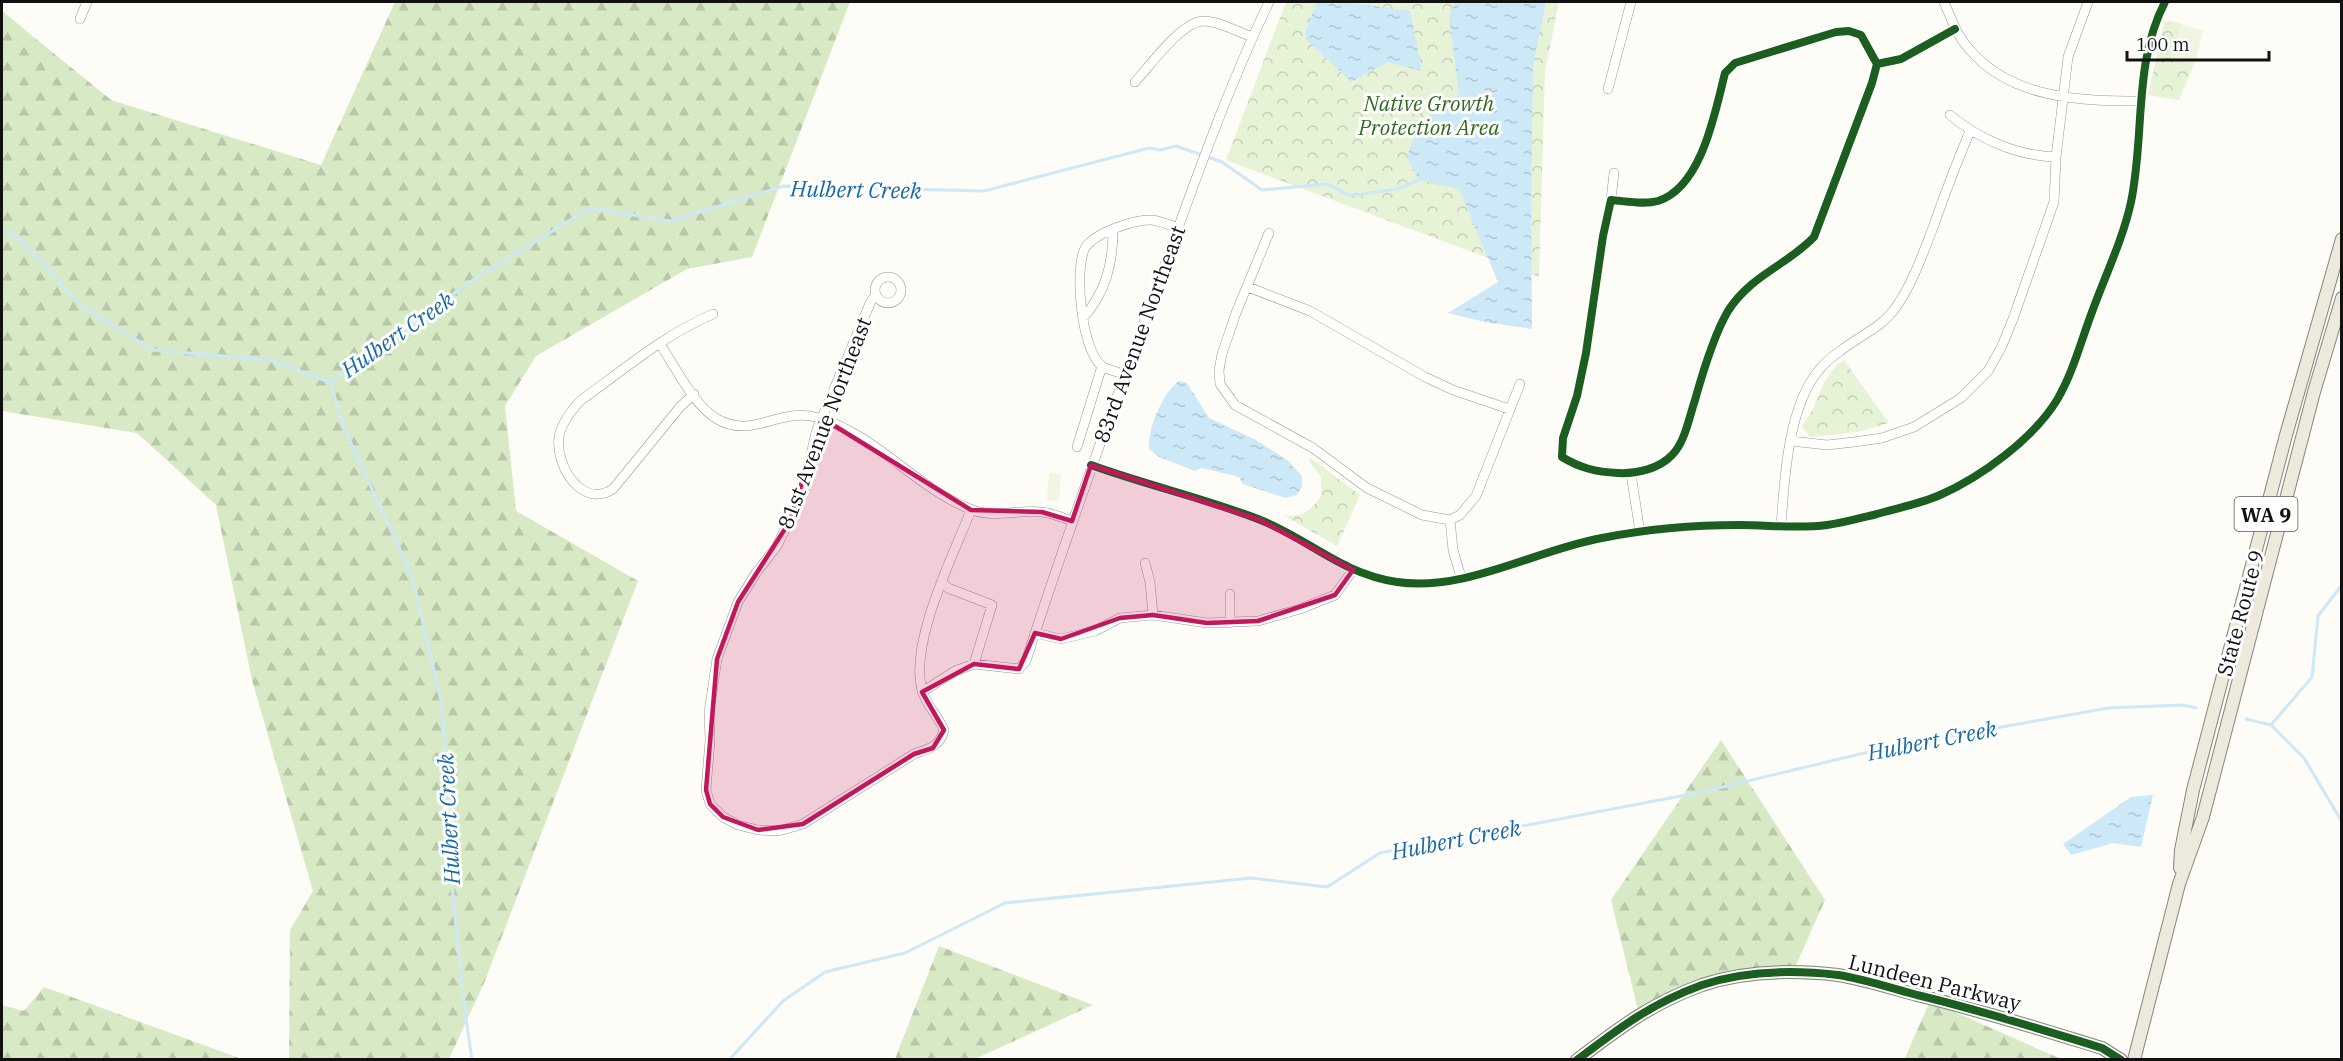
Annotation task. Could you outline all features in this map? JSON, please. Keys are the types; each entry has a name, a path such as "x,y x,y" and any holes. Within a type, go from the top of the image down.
{"main road":[{"name":"State Route 9","path":"2179,884 2181,850 2193,790 2298,393 2342,239"},
{"name":"State Route 9","path":"2134,1059 2179,884 2202,817 2314,392 2342,298"},
{"name":"Lundeen Parkway","path":"1577,1059 1626,1022 1662,1001 1704,984 1746,976 1793,972 1839,975 1975,1009 2102,1048 2121,1059"}],"street":[{"path":"80,19 87,2"},
{"name":"83rd Avenue Northeast","path":"974,664 1019,669 1026,661 1091,465 1178,228 1252,37 1269,2"},
{"path":"1608,89 1631,2"},
{"path":"1944,2 1955,29 1969,50 1990,69 2014,84 2040,93 2062,97 2098,101 2141,101"},
{"path":"1791,441 1827,445 1882,438 1914,427 1941,412 1975,385 1988,371 2001,348 2037,255 2054,202 2056,157 2068,57 2088,2"},
{"path":"1091,465 1260,520 1291,534 1328,558 1353,570 1393,581 1418,584 1517,564 1598,538 1713,526 1824,526 1847,522 1936,497 1964,483 2037,428 2058,399 2131,202 2141,101 2156,18 2165,2"},
{"path":"1136,82 1178,34 1191,25 1203,21 1252,37"},
{"path":"1876,64 1901,59 1955,29"},
{"path":"1611,200 1656,202 1669,196 1686,181 1700,157 1725,73 1736,63 1836,32 1849,31 1861,35 1876,64 1872,83 1814,237 1802,250 1753,281 1738,297 1727,314 1696,394 1686,431 1673,455 1656,466 1631,474 1600,473 1576,466 1562,457 1563,438 1577,396 1586,353 1614,173"},
{"path":"1950,115 1970,131 2017,151 2056,157"},
{"path":"1781,527 1794,421 1818,371 1895,309 1905,293 1924,251 1970,131"},
{"path":"1125,375 1102,366 1093,355 1087,341 1083,318 1080,262 1092,239 1134,220 1153,220 1178,228"},
{"path":"1083,318 1097,302 1107,279 1113,252 1113,230"},
{"path":"1269,233 1225,341 1219,370 1220,384 1235,405 1313,448 1367,488 1422,515 1449,520 1460,515 1476,496 1520,384"},
{"path":"1248,287 1310,311 1425,377 1453,390 1509,410"},
{"name":"81st Avenue Northeast","path":"876,295 870,301 816,432 803,491 777,546 756,573 738,602 717,659 709,712 710,740 706,790 710,804 723,817 738,825 758,830 779,831 803,824 914,754 933,748 942,739 944,730 922,692"},
{"path":"694,394 680,407 613,489 605,495 594,495 581,491 570,479 560,453 559,437 564,424 580,401 660,344 693,323 713,314"},
{"path":"660,344 707,412 730,425 753,426 787,415 804,414 822,418 868,443 940,493 971,510 1003,514 1042,512 1072,521"},
{"path":"1077,447 1102,366"},
{"path":"1631,474 1640,532"},
{"path":"943,583 948,588 992,605 974,664 955,671 922,692 920,662 925,628 971,510"},
{"path":"1449,520 1453,550 1461,577"},
{"path":"1145,563 1150,582 1152,615"},
{"path":"1035,633 1061,639 1095,631 1120,618 1152,615 1207,623 1258,621 1300,609 1335,595 1353,570"},
{"path":"1230,594 1230,623"}],"highlighted area":[{"path":"822,418 971,510 1042,512 1072,521 1091,465 1260,520 1353,570 1335,595 1258,621 1207,623 1153,615 1120,618 1061,639 1035,633 1019,669 974,664 922,692 944,730 933,748 914,754 803,824 758,830 723,817 710,804 706,790 717,659 738,602 790,521"}],"green space":[{"path":"395,2 850,2 752,257 687,269 536,356 505,406 516,511 638,581 484,983 449,1059 289,1059 290,930 313,891 252,680 216,505 137,433 2,411 2,11 111,100 321,165"},
{"name":"Native Growth Protection Area","path":"1286,2 1559,2 1545,71 1539,277 1226,160"},
{"path":"2171,21 2203,31 2194,64 2179,100 2148,95 2164,22"},
{"path":"2181,24 2203,31 2194,64 2171,57"},
{"path":"1844,360 1889,423 1858,432 1810,437 1802,427 1803,423 1809,416 1826,379"},
{"path":"1311,458 1360,495 1337,546 1285,516 1306,512 1321,496 1321,477 1309,461"},
{"path":"1049,473 1061,474 1059,501 1047,500"},
{"path":"1721,740 1825,900 1793,972 1704,984 1639,1014 1611,900"},
{"path":"939,946 1093,1005 975,1059 895,1059"},
{"path":"44,987 242,1059 2,1059 2,1005 24,1011"},
{"path":"1930,1001 2061,1059 1904,1060"}],"water":[{"path":"1317,2 1336,4 1357,2 1410,11 1422,71 1388,62 1351,82 1306,39 1306,30"},
{"path":"1455,2 1546,2 1533,66 1532,329 1485,322 1448,313 1498,282 1459,189 1419,180 1407,158 1414,135 1427,125 1432,105 1459,95 1449,16"},
{"path":"1179,381 1187,383 1209,418 1256,440 1287,460 1302,476 1302,486 1297,495 1285,498 1243,484 1239,477 1202,468 1195,471 1159,457 1149,449 1157,412 1167,394"},
{"path":"2153,795 2141,847 2113,843 2071,855 2063,844 2131,797"}],"waterway":[{"name":"Hulbert Creek","path":"330,382 377,351 468,283 590,208 670,221 784,186 984,191 1149,148 1160,150 1176,146 1222,162 1262,190 1328,184 1350,196 1397,189 1419,180"},
{"name":"Hulbert Creek","path":"2,230 20,240 83,307 153,350 269,360 330,382 344,428 412,576 442,705 453,897 472,1060"},
{"path":"2271,725 2312,677 2318,616 2342,585"},
{"name":"Hulbert Creek","path":"729,1060 783,1001 825,972 905,953 1005,903 1251,878 1327,887 1380,853 1702,792 1889,747 2108,708 2182,705 2196,708"},
{"path":"2246,719 2271,725 2304,758 2342,822"}],"cycle path":[{"path":"1091,465 1258,519 1358,571 1397,582 1423,583 1475,576 1551,551 1619,535 1705,526 1827,525 1877,514 1940,495 1989,467 2020,442 2047,415 2068,379 2128,216 2135,177 2141,100 2148,50 2165,2"},
{"path":"1877,64 1872,83 1814,237 1747,288 1728,311 1714,342 1686,429 1672,455 1654,467 1625,473 1588,469 1562,457 1563,438 1577,396 1586,353 1603,236 1611,200 1641,203 1658,201 1673,193 1686,181 1696,165 1711,127 1725,73 1735,63 1836,32 1849,31 1861,35 1877,64 1901,59 1955,29"},
{"path":"1577,1060 1636,1017 1684,992 1718,980 1752,974 1787,972 1838,975 1868,981 1987,1013 2102,1048 2121,1060"}]}
